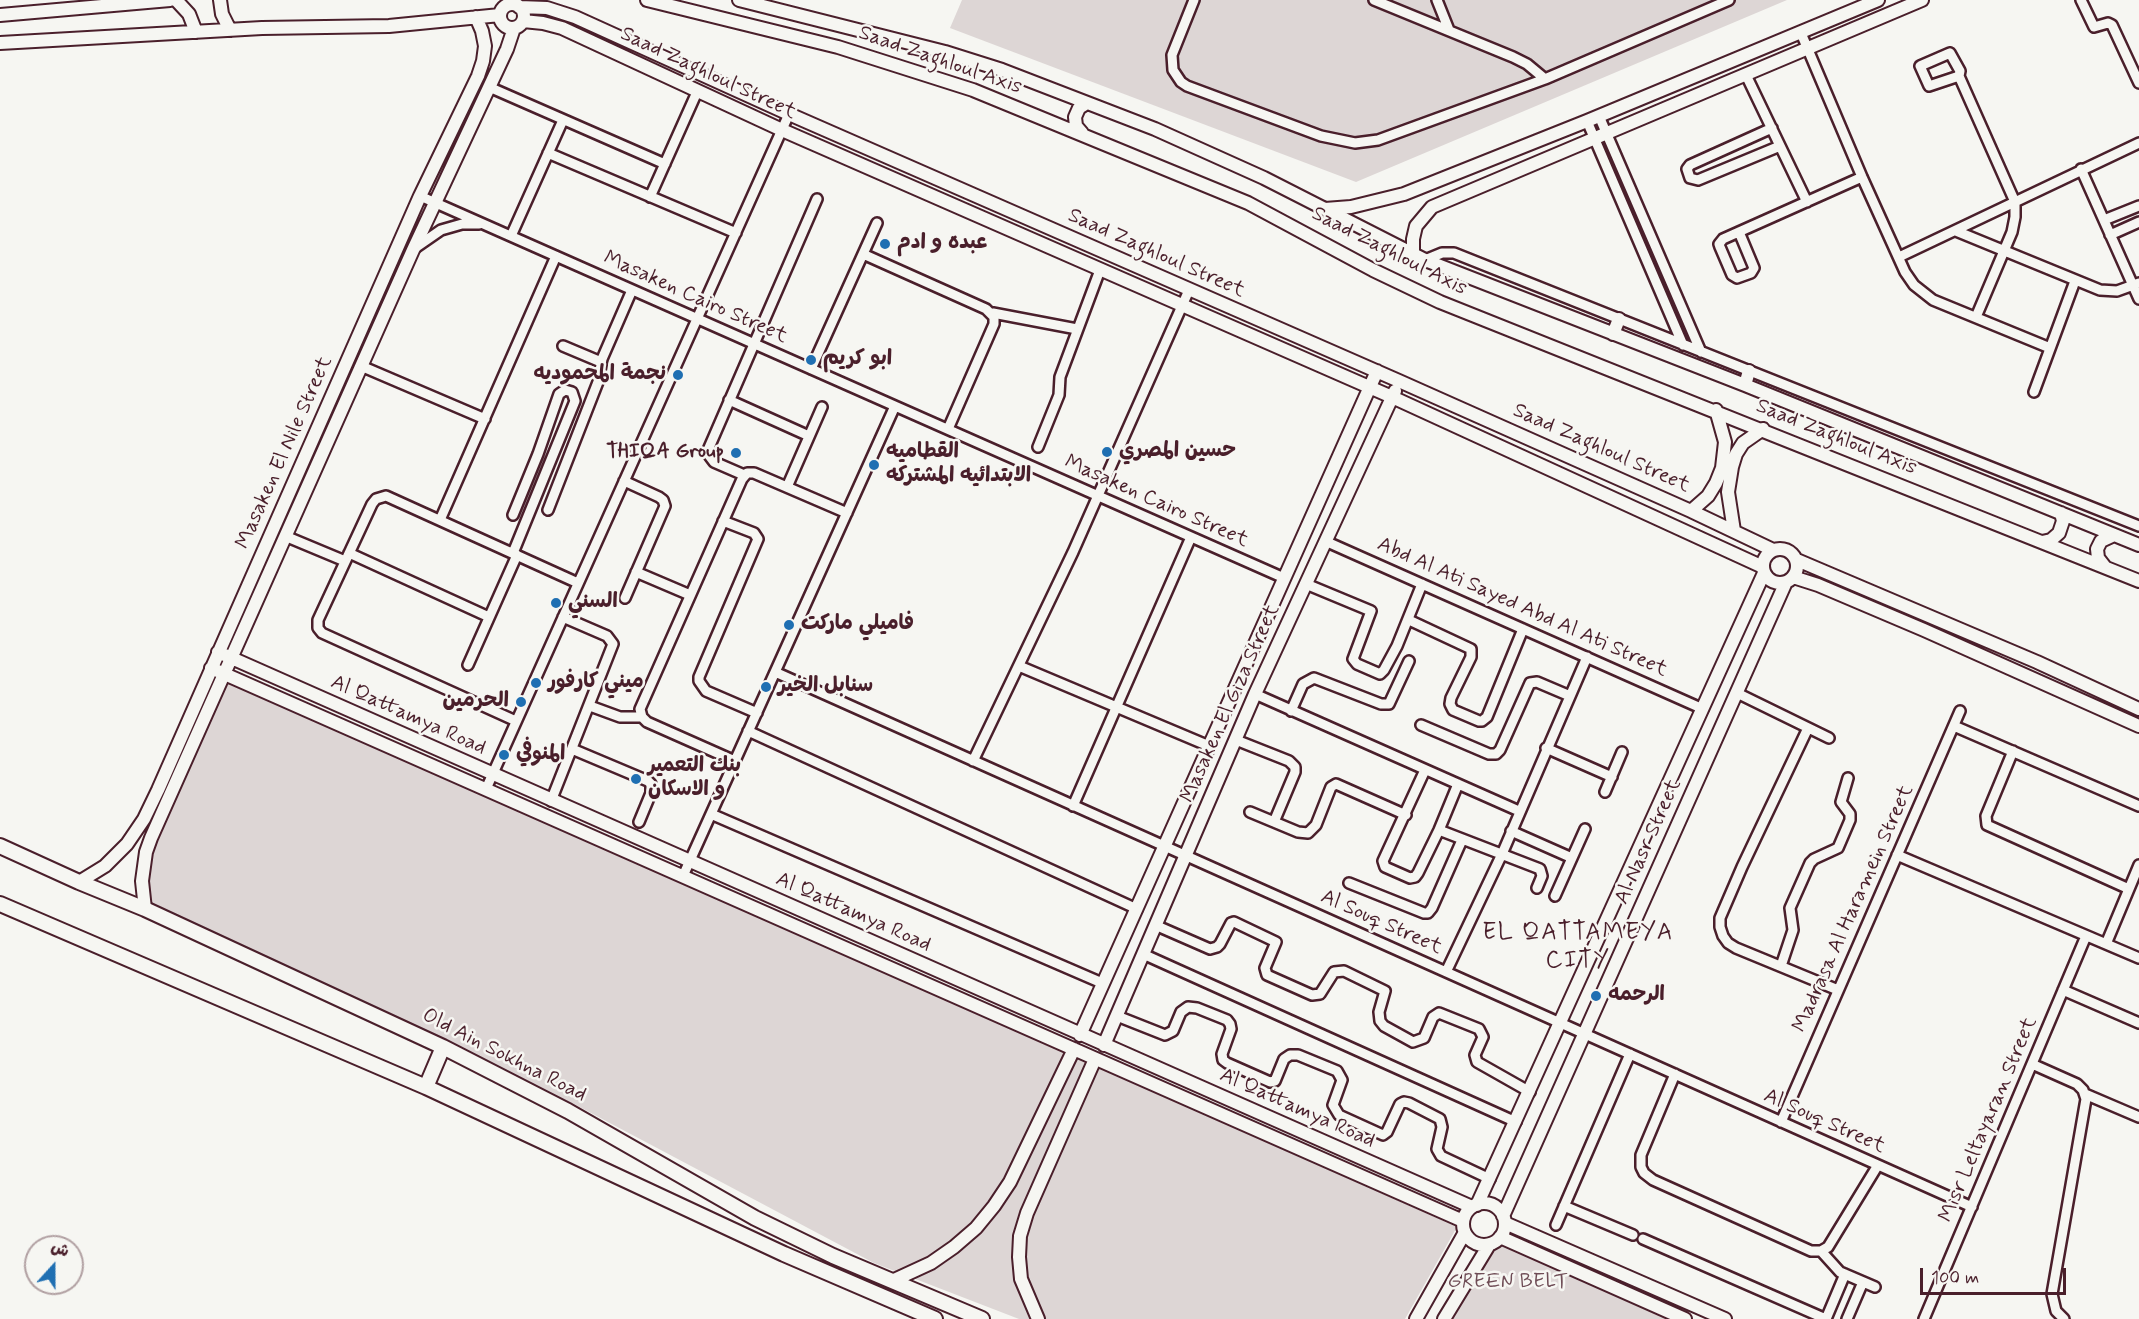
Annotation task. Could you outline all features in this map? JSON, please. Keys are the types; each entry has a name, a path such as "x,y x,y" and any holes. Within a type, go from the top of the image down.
{"main road":[{"name":"Old Ain Sokhna Road","path":"0,846 146,909 443,1047 568,1111 755,1218 833,1256 982,1319"},
{"path":"0,904 426,1087 784,1254 935,1319"},
{"path":"426,1087 443,1047"}],"street":[{"path":"0,15 170,0"},
{"path":"176,0 189,14 196,32"},
{"path":"220,0 222,14 230,30"},
{"name":"Saad Zaghloul Axis","path":"647,0 769,29 906,68 973,90 1248,203 1373,270 1430,297 2139,580"},
{"name":"Saad Zaghloul Axis","path":"739,0 945,52 1002,70 1155,129 1210,153 1425,260 1744,385 2139,545"},
{"path":"1194,0 1172,55 1173,70 1181,82 1332,140 1355,143 1378,140 1545,79 1729,0"},
{"path":"1374,0 1513,57 1545,79"},
{"path":"1437,0 1449,30"},
{"path":"1324,209 1379,202 1419,188 1878,0"},
{"path":"1413,254 1416,226 1432,207 1922,0"},
{"path":"2081,0 2094,27 2108,23 2112,25 2139,83"},
{"path":"0,43 230,30 389,26 500,15 508,5 519,7 524,13 519,25 504,25 500,15"},
{"name":"Saad Zaghloul Street","path":"519,7 557,10 601,29 789,114 1377,371 1773,550"},
{"name":"Masaken El Nile Street","path":"146,909 142,881 146,852 151,838 224,674 224,655 420,196 483,62 484,39 476,17"},
{"name":"Saad Zaghloul Street","path":"519,25 553,25 595,43 782,130 1392,397 1763,570"},
{"name":"Masaken El Nile Street","path":"79,882 117,856 136,832 211,668 224,655 285,536 435,203 519,25"},
{"path":"595,43 601,29"},
{"path":"1801,33 1862,177 1914,285 1933,300 2050,348"},
{"path":"1959,76 1929,86 1920,66 1950,53 1960,71 1959,76 2015,202 2014,225 1976,317"},
{"path":"1746,75 1807,202"},
{"path":"489,87 665,164"},
{"path":"650,197 697,92"},
{"path":"1082,133 1076,126 1075,117 1079,108 1087,103"},
{"path":"486,789 789,114"},
{"path":"1599,116 1600,136 1683,345"},
{"path":"511,236 564,120"},
{"path":"1587,121 1600,136 1701,351"},
{"path":"1772,129 1688,167 1687,172 1690,178 1698,180 1780,146"},
{"path":"1899,257 2139,143"},
{"path":"1725,150 1732,166"},
{"path":"549,153 736,233"},
{"path":"2081,169 2110,235 2136,285 2139,299"},
{"path":"1738,232 1754,268 1751,273 1737,278 1732,275 1719,244 1723,239 1738,232 1807,202 1862,177"},
{"path":"1419,188 1432,207"},
{"name":"Masaken Cairo Street","path":"420,196 1284,578"},
{"path":"817,199 753,343 708,454 714,462 744,475 754,473 847,513"},
{"path":"2104,220 2139,206"},
{"path":"2110,235 2139,222"},
{"path":"811,369 877,223"},
{"path":"414,250 432,236 452,226 484,224"},
{"path":"1956,231 2075,281 2109,292 2136,285"},
{"path":"1425,260 1442,253 1454,254 2139,526"},
{"path":"863,254 993,313 1077,329"},
{"path":"440,520 556,256"},
{"path":"1038,447 1059,395 1059,377 1100,270"},
{"path":"2034,392 2075,281"},
{"path":"548,510 598,382 601,362 632,290"},
{"path":"973,761 1073,552 1189,290"},
{"path":"948,429 994,324 993,313"},
{"path":"1613,334 1619,319"},
{"path":"563,346 601,362"},
{"path":"361,366 484,419"},
{"name":"Masaken El Giza Street","path":"1080,1035 1377,371"},
{"path":"1744,385 1749,371"},
{"name":"Masaken El Giza Street","path":"1104,1045 1256,694 1399,381"},
{"path":"468,665 515,554 575,401 572,392 565,390 560,394 513,515"},
{"path":"729,400 809,436"},
{"path":"683,876 895,406"},
{"path":"787,487 822,407"},
{"path":"1691,511 1708,496 1722,468 1725,442 1716,410"},
{"path":"1734,531 1728,492 1732,468 1736,454 1743,443 1763,429"},
{"path":"538,454 551,460"},
{"path":"735,761 647,722 642,717 641,705 744,475"},
{"path":"624,482 659,496 664,503 664,508 625,598"},
{"path":"516,721 319,631 318,620 372,504 381,496 392,497 578,583"},
{"path":"2042,542 2051,540 2059,533 2062,525 2061,513"},
{"path":"723,520 754,534 758,539 699,681 706,691 757,713"},
{"path":"2107,568 2100,562 2097,549 2101,541 2114,535"},
{"path":"285,536 347,557 489,617"},
{"path":"1073,806 1191,537"},
{"name":"Abd Al Ati Sayed Abd Al Ati Street","path":"1325,541 1703,709"},
{"path":"2139,709 2037,662 1797,560 1787,550 1773,550 1765,556 1763,570 1773,582 1790,580 1818,585 2139,726"},
{"path":"1790,580 1797,569 1797,560"},
{"name":"Al Nasr Street","path":"1474,1206 1491,1179 1703,709 1763,570"},
{"path":"636,572 690,595"},
{"name":"Al Nasr Street","path":"1504,1220 1584,1034 1790,580"},
{"path":"1306,584 1371,611 1353,659 1357,664 1378,674 1384,670 1422,584"},
{"path":"551,801 613,644 608,636 563,617"},
{"path":"1408,620 1471,649 1471,657 1450,704 1453,710 1479,721 1487,717 1523,629"},
{"name":"Al Qattamya Road","path":"224,655 1080,1035 1474,1206"},
{"path":"1446,972 1502,854 1587,657"},
{"path":"1291,711 1303,684 1314,678 1384,705 1389,704 1409,661"},
{"path":"1019,666 1209,746"},
{"name":"Al Qattamya Road","path":"211,668 1074,1049 1464,1228"},
{"name":"Al Souq Street","path":"775,672 1972,1207"},
{"path":"1421,725 1490,754 1496,754 1500,750 1530,683 1537,682 1570,696"},
{"path":"1737,693 1829,738"},
{"path":"1256,694 1519,811"},
{"path":"590,706 620,717 642,717"},
{"name":"Madrasa Al Haramein Street","path":"1780,1122 1960,711"},
{"path":"1954,726 2139,806"},
{"path":"1808,728 1761,824 1720,918 1720,927 1728,943 1838,990"},
{"path":"748,731 1137,909"},
{"path":"1236,740 1289,761 1295,767 1274,822"},
{"path":"1546,748 1612,777"},
{"path":"572,749 648,781 652,789 639,822"},
{"path":"2013,751 1986,816 1987,825 2129,889"},
{"path":"1605,792 1622,752"},
{"path":"1425,770 1383,861 1387,867 1410,878 1415,877 1439,830 1458,784"},
{"path":"1781,966 1793,930 1790,908 1810,864 1814,859 1838,848 1850,820 1850,814 1840,801 1848,778"},
{"path":"1250,812 1298,832 1308,833 1316,825 1331,787 1336,783 1406,814"},
{"path":"711,814 1102,983"},
{"path":"1439,830 1540,869 1542,874 1537,888"},
{"path":"1555,896 1584,830"},
{"path":"1511,831 1572,858"},
{"path":"1349,883 1428,913 1462,840"},
{"path":"1897,855 2139,958"},
{"path":"2106,944 2139,865"},
{"path":"1155,925 1210,949 1220,944 1232,922 1274,940 1276,945 1265,968 1267,975 1312,995 1320,994 1334,972 1344,971 1385,991 1379,1012 1380,1021 1384,1026 1413,1042 1424,1038 1433,1017 1439,1013 1479,1029 1483,1032 1484,1037 1475,1055 1479,1066 1530,1092"},
{"name":"Misr Leltayaran Street","path":"1924,1319 2086,936"},
{"path":"1143,954 1516,1122"},
{"path":"2063,990 2139,1023"},
{"path":"1116,1016 1166,1035 1173,1031 1181,1012 1188,1007 1197,1008 1227,1020 1231,1029 1222,1054 1223,1060 1227,1063 1270,1082 1275,1080 1284,1059 1290,1055 1298,1055 1337,1071 1342,1080 1333,1106 1339,1115 1383,1134 1387,1132 1400,1104 1409,1103 1440,1119 1442,1127 1437,1149 1441,1156 1491,1179"},
{"path":"892,1281 918,1270 943,1255 976,1228 994,1206 1010,1182 1074,1049"},
{"path":"1556,1225 1630,1054"},
{"path":"1038,1319 1021,1278 1018,1257 1020,1236 1027,1213 1095,1059"},
{"path":"2032,1064 2077,1084 2085,1094 2139,1117"},
{"path":"1675,1074 1641,1155 1641,1167 1644,1173 1653,1180 1811,1251 1821,1251 1831,1243 1878,1165"},
{"path":"2064,1319 2056,1311 2052,1294 2085,1094"},
{"path":"1416,1319 1464,1228 1467,1211 1474,1206 1490,1204 1500,1211 1504,1220 1500,1238 1489,1245 1444,1319"},
{"path":"1564,1206 1633,1235"},
{"path":"1504,1220 1725,1319"},
{"path":"1464,1228 1475,1243 1489,1245"},
{"path":"1500,1238 1685,1319"},
{"path":"1643,1239 1826,1319 1845,1274"},
{"path":"1821,1251 1832,1265 1845,1274 1875,1287"},
{"path":"1847,1319 1863,1282"}],"green space":[{"path":"962,0 1787,0 1356,182 950,28"},
{"name":"GREEN BELT","path":"223,674 1457,1227 1405,1319 1019,1319 874,1263 574,1104 443,1047 145,904 157,825"},
{"name":"GREEN BELT","path":"1500,1237 1681,1319 1444,1319 1489,1245"}],"place":[{"name":"عبده و ادم","path":"885,244"},
{"name":"ابو كريم","path":"811,360"},
{"name":"نجمة المحموديه","path":"678,375"},
{"name":"حسين المصري","path":"1107,452"},
{"name":"THIQA Group","path":"736,453"},
{"name":"القطاميه الابتدائيه المشتركه","path":"874,465"},
{"name":"السني","path":"556,603"},
{"name":"فاميلي ماركت","path":"789,625"},
{"name":"ميني كارفور","path":"536,683"},
{"name":"سنابل الخير","path":"766,687"},
{"name":"الحرمين","path":"521,702"},
{"name":"المنوفي","path":"504,755"},
{"name":"بنك التعمير و الاسكان","path":"636,779"},
{"name":"الرحمه","path":"1596,996"}],"district":[{"name":"EL QATTAMEYA CITY","path":"1578,948"}]}
